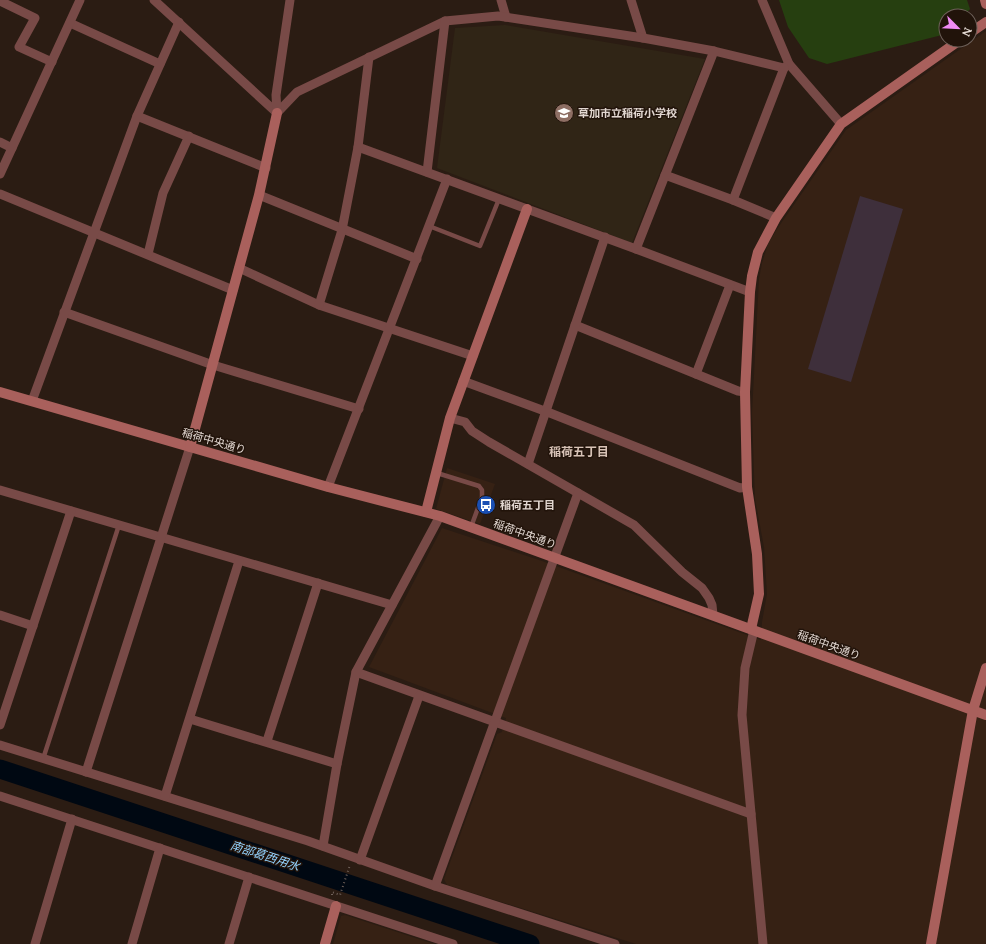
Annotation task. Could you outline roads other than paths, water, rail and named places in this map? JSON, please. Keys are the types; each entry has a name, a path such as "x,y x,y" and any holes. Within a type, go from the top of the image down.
{"street":[{"path":"0,174 80,0"},
{"path":"154,0 277,113"},
{"path":"86,772 190,447 259,195 277,113 276,95 290,0"},
{"path":"501,0 506,17"},
{"path":"631,0 643,38"},
{"path":"762,0 786,66 841,124"},
{"path":"985,0 986,4"},
{"path":"0,1 34,18 19,47 52,62"},
{"path":"277,113 297,92 445,21 498,16 643,38 786,66"},
{"path":"427,172 445,21"},
{"path":"32,401 137,116 179,22"},
{"path":"70,23 160,64"},
{"path":"763,944 742,715 745,668 759,594 757,554 747,487 745,392 752,276 758,252 776,218 841,124 949,48"},
{"path":"636,249 714,51"},
{"path":"319,305 342,230 358,147 369,57"},
{"path":"733,200 786,66"},
{"path":"137,116 266,168"},
{"path":"148,254 163,193 189,136"},
{"path":"0,142 12,148"},
{"path":"358,147 605,237 750,292"},
{"path":"665,175 733,200 776,218"},
{"path":"328,487 447,179"},
{"path":"0,194 233,290"},
{"path":"259,195 342,230 417,259"},
{"path":"426,512 450,418 527,209"},
{"path":"528,464 605,237"},
{"path":"239,268 319,305 473,356"},
{"path":"696,374 730,285"},
{"path":"64,312 212,365 359,409"},
{"path":"575,325 738,391 745,392"},
{"path":"463,381 545,411 740,488 747,487"},
{"name":"稲荷中央通り","path":"0,392 328,487 440,516 986,715"},
{"path":"450,418 465,422 472,431 489,442 634,525 682,572 702,588 712,605 712,615"},
{"path":"0,490 392,605"},
{"path":"435,886 578,493"},
{"path":"0,725 71,511"},
{"path":"323,846 337,764 356,672 440,516"},
{"path":"165,796 239,561"},
{"path":"267,741 318,584"},
{"path":"0,615 33,626"},
{"path":"931,944 973,710 986,668"},
{"path":"356,672 419,696 751,814"},
{"path":"360,860 419,696"},
{"path":"190,718 337,764"},
{"path":"0,745 43,760 165,796 323,846 435,886 615,944"},
{"path":"0,796 453,944"},
{"path":"35,944 72,819"},
{"path":"132,944 160,848"},
{"path":"229,944 249,877"},
{"path":"325,944 336,906"}],"lane":[{"path":"429,226 480,246 499,199"},
{"path":"436,472 479,486 482,490 482,497 471,528"},
{"path":"43,760 119,525"}],"waterway":[{"name":"南部葛西用水","path":"0,769 530,944"}],"place":[{"name":"草加市立稲荷小学校","path":"564,113"},
{"name":"稲荷五丁目","path":"486,505"}],"district":[{"name":"稲荷五丁目","path":"579,452"}]}
